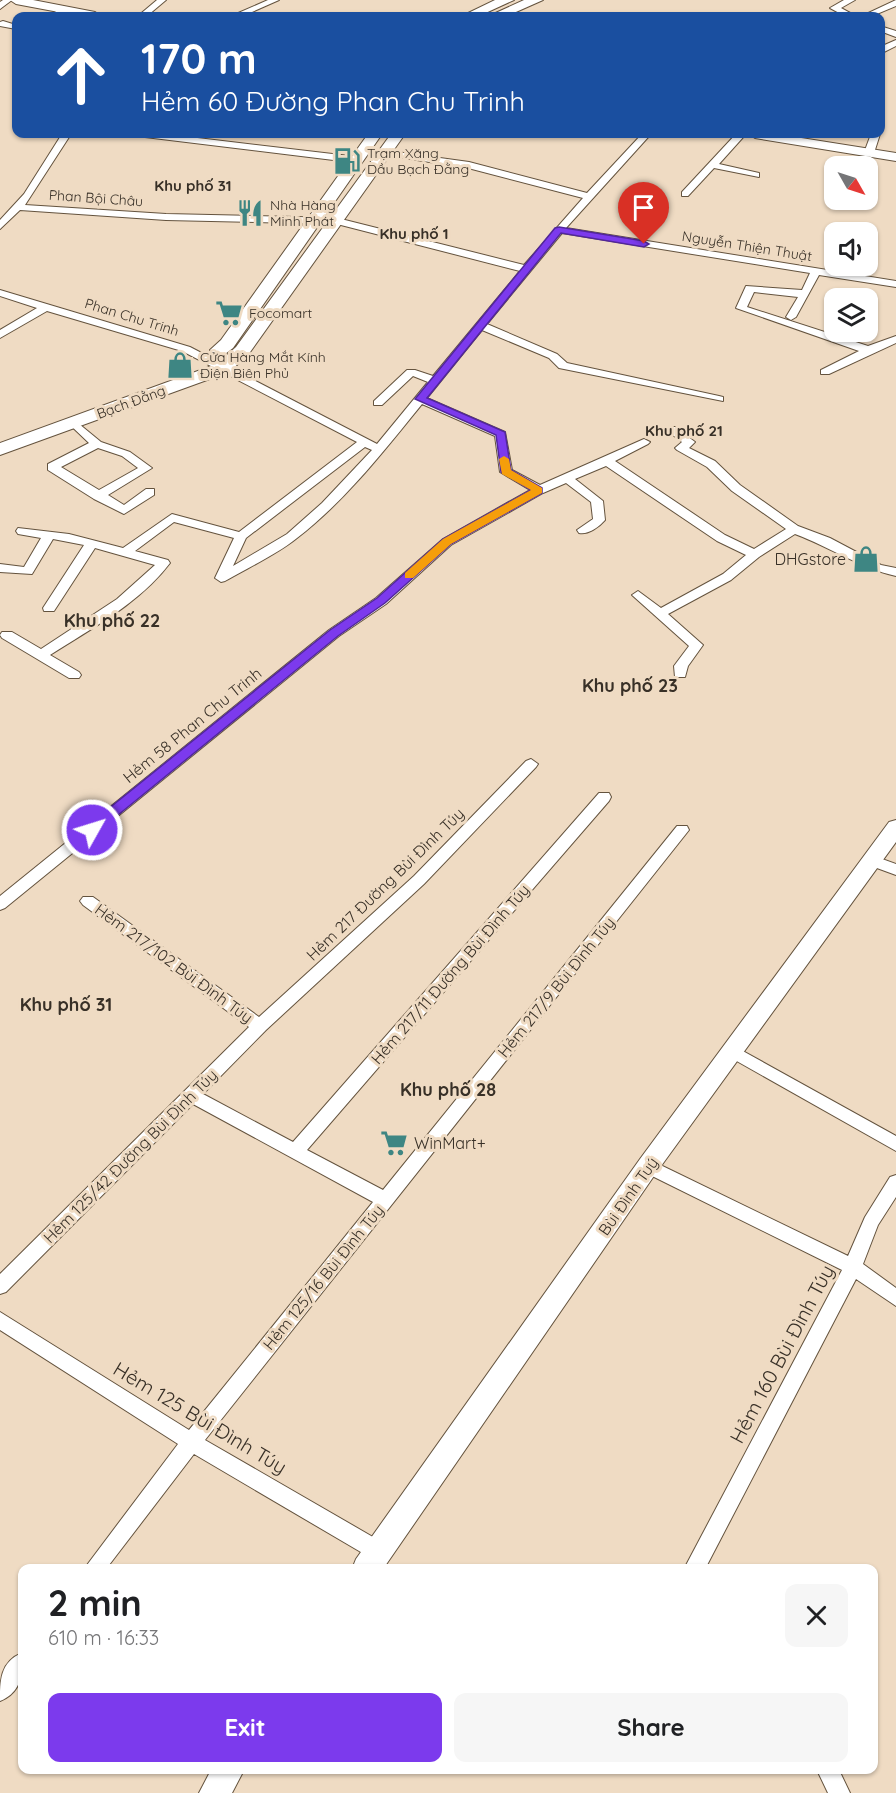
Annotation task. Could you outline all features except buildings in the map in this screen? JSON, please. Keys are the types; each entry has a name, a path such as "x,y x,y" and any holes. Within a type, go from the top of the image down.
{"main road":[{"path":"478,12 507,0"},
{"path":"505,12 530,1"},
{"name":"Bạch Đằng","path":"2,445 206,360 227,344 372,138"},
{"name":"Bạch Đằng","path":"2,445 223,368 242,351 338,221 395,138"}],"street":[{"path":"0,6 8,0"},
{"path":"16,0 55,12"},
{"path":"146,12 160,0"},
{"path":"245,12 275,0"},
{"path":"843,12 834,8 851,0"},
{"path":"875,12 896,3"},
{"path":"3,24 12,26"},
{"path":"0,226 36,183 64,138"},
{"path":"178,138 358,160"},
{"path":"364,441 241,536 221,578 291,537 307,525 379,449 559,230 643,138"},
{"path":"685,194 737,138"},
{"path":"778,138 896,157"},
{"path":"869,153 874,138"},
{"path":"385,152 469,165 590,196"},
{"path":"712,165 756,175"},
{"name":"Phan Bội Châu","path":"18,207 166,216 338,221 526,269"},
{"name":"Nguyễn Thiện Thuật","path":"559,230 896,284"},
{"path":"791,317 816,271"},
{"path":"806,293 791,294 750,288 741,308 869,350"},
{"name":"Phan Chu Trinh","path":"0,293 186,349 379,449"},
{"path":"0,335 46,307"},
{"path":"482,326 554,356 563,366 719,399"},
{"path":"825,372 896,339"},
{"path":"378,403 411,372 436,381"},
{"path":"420,399 501,434 506,472 538,490"},
{"path":"73,422 97,444 126,454 146,468 98,496"},
{"path":"671,429 689,442 681,448 711,464 736,488 794,529 826,541 877,568 896,572"},
{"name":"Hẻm 58 Phan Chu Trinh","path":"0,904 334,633 381,601 447,542 538,490 607,461 644,442"},
{"path":"97,444 52,467 124,510 150,492"},
{"path":"607,461 721,538 755,554"},
{"path":"567,478 597,501 599,520 583,530"},
{"path":"125,552 172,518 241,536"},
{"path":"659,614 727,577 755,554 794,529"},
{"path":"22,531 91,544 164,563 150,579 110,610 41,655"},
{"path":"0,568 28,571 50,535"},
{"path":"49,608 91,544"},
{"path":"638,596 696,645 681,666 680,674"},
{"path":"6,635 74,675"},
{"name":"Hẻm 217 Đường Bùi Đình Túy","path":"260,1026 419,880 531,764"},
{"name":"Hẻm 217/11 Đường Bùi Đình Túy","path":"296,1150 604,797"},
{"name":"Bùi Đình Tuý","path":"372,1560 648,1166 896,827"},
{"name":"Hẻm 217/9 Bùi Đình Túy","path":"385,1200 682,830"},
{"path":"871,860 896,870"},
{"name":"Hẻm 217/102 Bùi Đình Túy","path":"88,901 260,1026"},
{"name":"Hẻm 125/42 Đường Bùi Đình Túy","path":"0,1286 260,1026"},
{"path":"732,1051 896,1144"},
{"name":"Hẻm 125/16 Bùi Đình Túy","path":"98,1564 191,1442 385,1200 191,1095"},
{"name":"Hẻm 160 Bùi Đình Túy","path":"648,1166 854,1267 697,1564"},
{"path":"896,1182 870,1222 854,1267 896,1298"},
{"name":"Hẻm 125 Bùi Đình Túy","path":"0,1320 372,1560"},
{"path":"0,1691 18,1668"},
{"path":"214,1793 226,1774"},
{"path":"830,1774 838,1793"}],"slow traffic":[{"path":"409,575 447,542 538,490 506,472 504,459"}],"place":[{"name":"Trạm Xăng Dầu Bạch Đằng","path":"347,161"},
{"name":"Nhà Hàng Minh Phát","path":"250,213"},
{"name":"Focomart","path":"229,313"},
{"name":"Cửa Hàng Mắt Kính Điện Biên Phủ","path":"180,365"},
{"name":"DHGstore","path":"866,559"},
{"name":"WinMart+","path":"394,1143"}],"district":[{"name":"Khu phố 31","path":"193,186"},
{"name":"Khu phố 1","path":"414,234"},
{"name":"Khu phố 21","path":"684,431"},
{"name":"Khu phố 22","path":"112,621"},
{"name":"Khu phố 23","path":"630,686"},
{"name":"Khu phố 31","path":"66,1005"},
{"name":"Khu phố 28","path":"448,1090"}],"route":[{"path":"92,830 334,633 381,601 447,542 538,490 506,472 501,434 420,399 559,230 644,244"}]}
